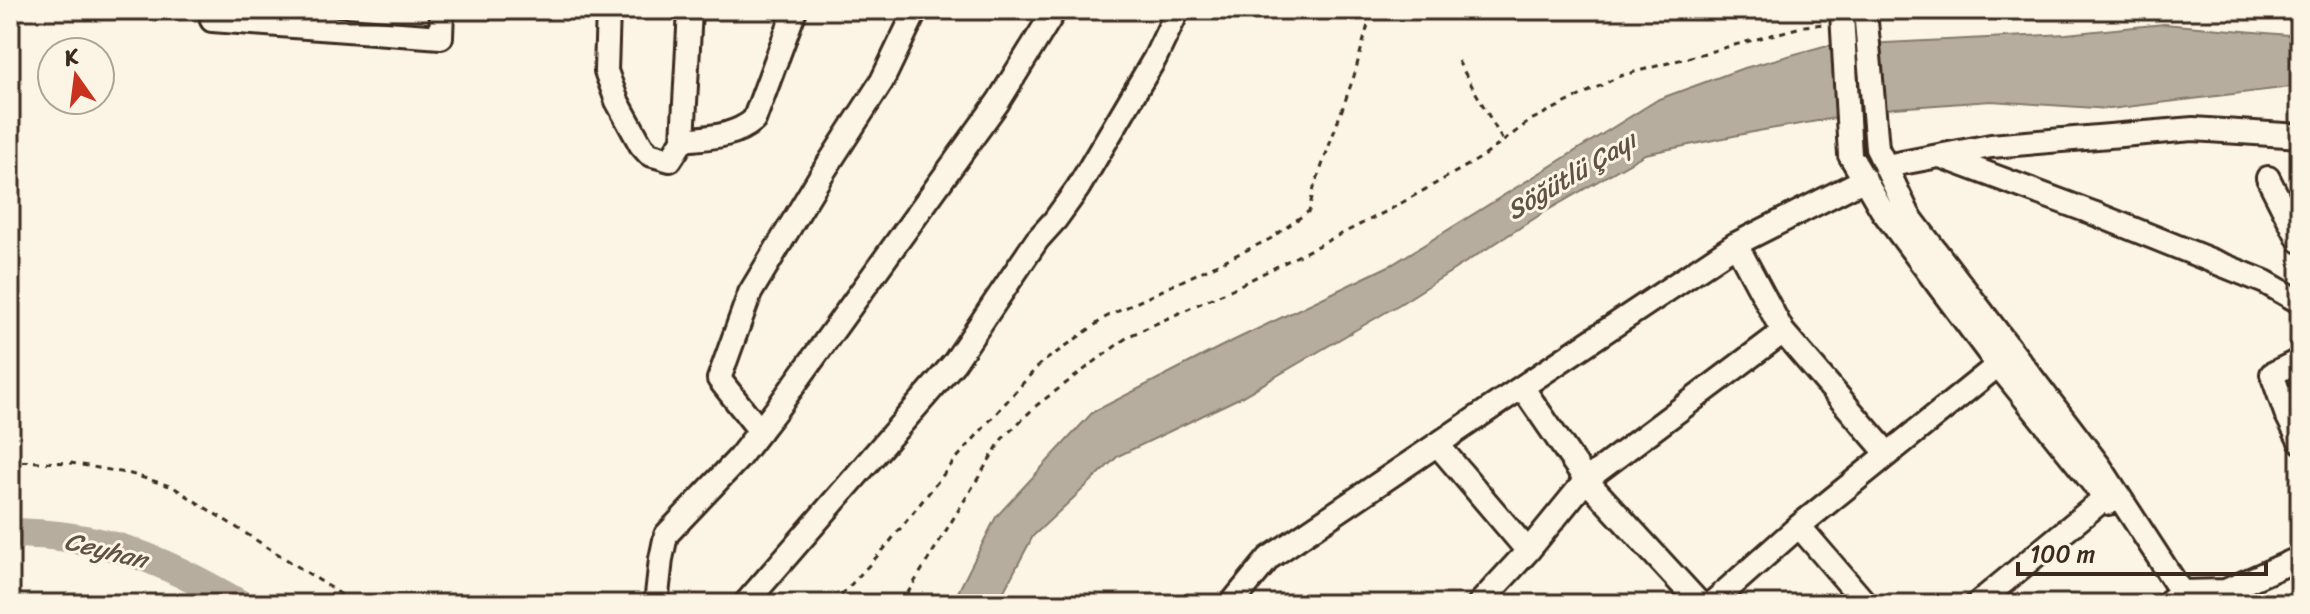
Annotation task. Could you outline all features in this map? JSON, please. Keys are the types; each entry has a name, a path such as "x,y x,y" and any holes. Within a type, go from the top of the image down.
{"street":[{"path":"212,20 268,17 441,37 442,10"},
{"path":"608,10 606,71 617,101 649,154 670,160 683,140 690,10"},
{"path":"683,140 733,133 754,120 795,10"},
{"path":"760,431 719,379 750,293 882,81 916,10"},
{"path":"656,604 666,535 738,459 760,431 998,102 1055,10"},
{"path":"745,604 954,363 1037,240 1078,188 1155,58 1178,10"},
{"path":"1865,10 1881,157 1909,216 2100,467 2179,600"},
{"path":"1838,14 1850,155 1882,210 1998,365 2105,498 2179,600"},
{"path":"1881,157 1939,156 1991,146 2193,129 2300,136"},
{"path":"1939,156 2251,276 2300,302"},
{"path":"2268,178 2300,241"},
{"path":"1231,604 1269,558 1522,387 1736,244 1865,179"},
{"path":"1736,244 1783,332 1888,454"},
{"path":"1479,604 1528,551 1586,480 1783,332"},
{"path":"2300,360 2272,374 2300,441"},
{"path":"1711,604 1799,526 1998,365"},
{"path":"1522,387 1586,480 1700,604"},
{"path":"1437,444 1528,551"},
{"path":"1977,604 2105,498"},
{"path":"1799,526 1866,604"},
{"path":"2179,600 2225,591 2300,558"}],"path":[{"path":"833,604 884,549 955,460 1039,365 1106,317 1270,239 1309,211 1314,188 1354,76 1372,10"},
{"path":"901,604 1002,439 1037,405 1129,336 1232,289 1389,210 1484,156 1531,120 1620,76 1805,26 1838,14"},
{"path":"1458,61 1503,141"},
{"path":"10,461 71,463 131,474 173,487 354,604"}],"water":[{"name":"Söğütlü Çayı","path":"2164,24 2300,36 2300,86 2110,109 1991,101 1894,108 1645,154 1239,398 1118,456 1033,536 997,604 952,604 996,517 1093,412 1393,264 1659,99 1741,69 1824,46 2066,34"}],"waterway":[{"name":"Ceyhan","path":"10,533 74,538 130,552 183,574 239,604"}]}
